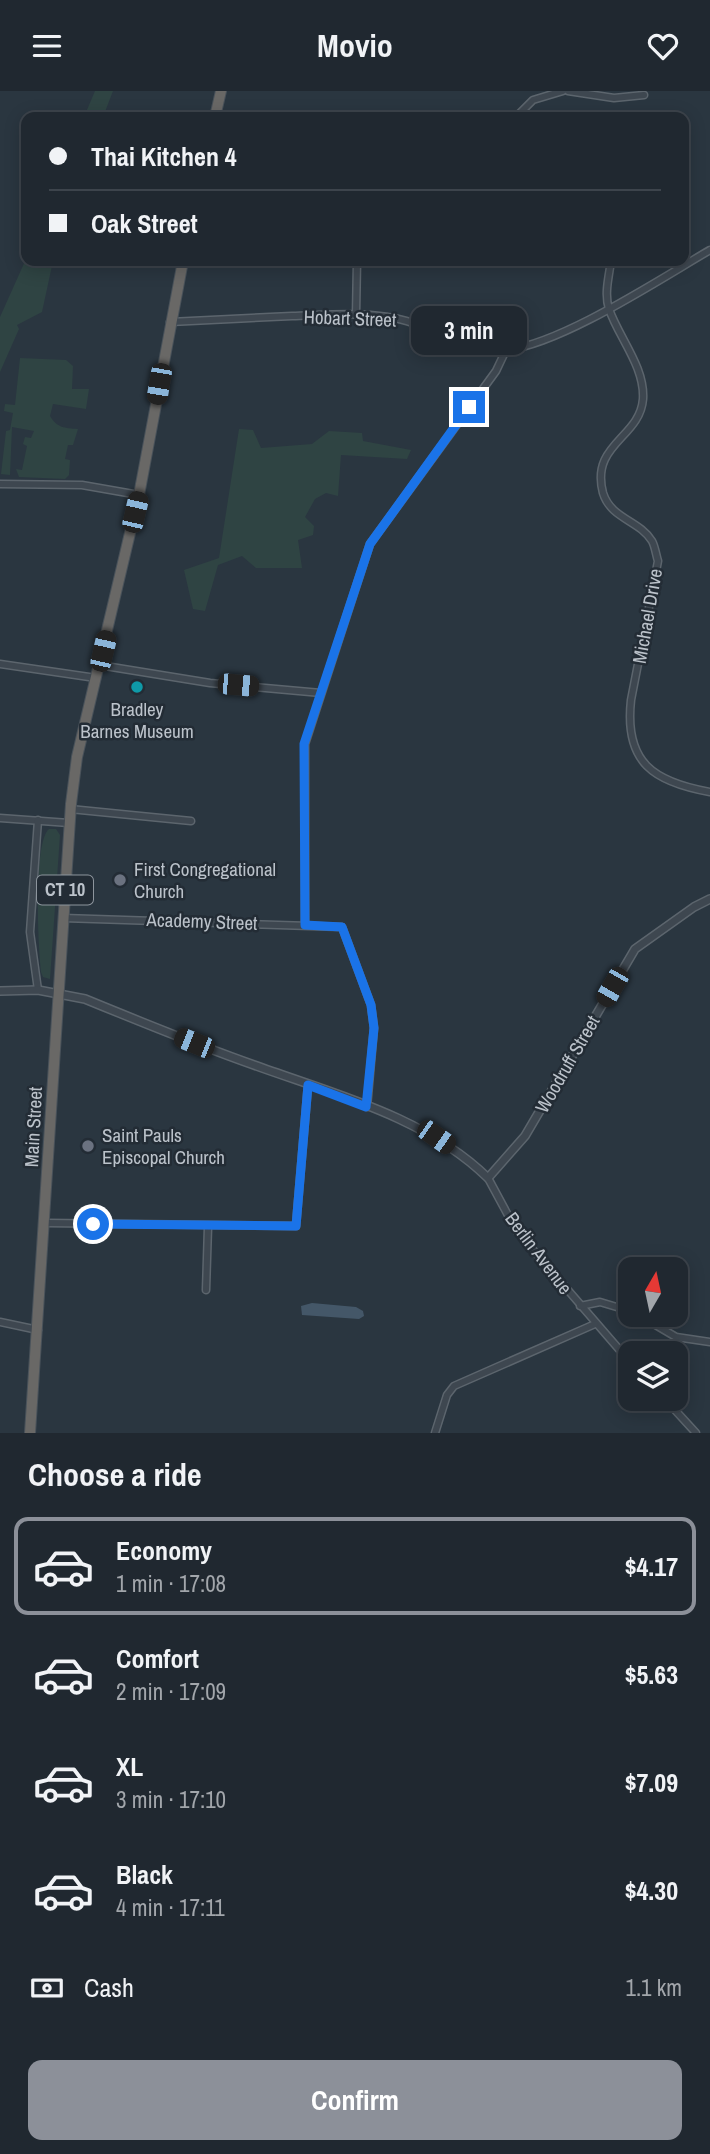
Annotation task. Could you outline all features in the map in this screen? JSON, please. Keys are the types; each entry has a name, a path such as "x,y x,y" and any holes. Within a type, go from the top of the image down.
{"highway":[{"path":"216,112 220,91"},
{"name":"CT 10","path":"69,823 77,757 139,495 182,266"},
{"name":"Main Street","path":"30,1433 46,1223 69,823"}],"street":[{"path":"521,112 533,100 566,91 614,98 644,95"},
{"name":"Hobart Street","path":"689,262 710,250"},
{"path":"356,266 356,315"},
{"path":"609,309 607,297 610,266"},
{"name":"Hobart Street","path":"170,322 356,315 405,319 479,347 506,350 544,339 609,309 683,266"},
{"name":"Michael Drive","path":"609,309 638,372 643,403 639,415 614,443 604,459 600,477 604,496 617,516 652,540 658,561 631,701 629,720 633,742 643,762 657,776 675,786 710,792"},
{"path":"305,925 304,744 370,544 496,370 506,350"},
{"path":"0,484 82,485 139,495"},
{"path":"0,664 96,678"},
{"path":"99,666 211,683 321,693"},
{"path":"70,809 191,821"},
{"path":"0,818 69,823"},
{"path":"38,820 30,932 38,990"},
{"name":"Woodruff Street","path":"488,1178 525,1136 635,949 710,899"},
{"name":"Academy Street","path":"63,918 342,927 371,1005 374,1028 366,1107"},
{"name":"Berlin Avenue","path":"0,991 38,990 85,999 366,1107 436,1137 472,1162 488,1178 516,1230 618,1349"},
{"path":"46,1223 296,1226 308,1085"},
{"path":"206,1290 208,1227"},
{"path":"580,1306 600,1301 618,1307"},
{"path":"0,1322 39,1330"},
{"path":"435,1433 447,1395 454,1386 595,1324"},
{"path":"659,1327 676,1337 702,1343 710,1342"},
{"path":"676,1411 696,1433"}],"green space":[{"path":"95,91 113,91 105,112 86,112"},
{"path":"23,266 52,266 42,312 17,325 19,329 0,372 0,317"},
{"path":"20,358 66,360 73,366 72,389 89,389 86,409 53,404 50,416 55,423 65,428 78,429 73,445 68,445 65,459 70,460 69,475 65,479 19,477 16,469 22,470 27,446 23,444 25,437 31,438 34,431 12,427 10,475 1,474 6,431 10,430 13,413 4,411 5,404 15,405"},
{"path":"239,429 253,430 261,448 312,444 329,431 362,433 363,441 411,450 407,459 341,455 338,496 326,493 315,499 305,517 314,526 313,535 298,540 302,568 256,568 242,556 218,565 205,611 193,609 184,570 219,558"},
{"path":"49,829 56,829 60,835 50,979 43,977 41,972 38,920 41,853"}],"water":[{"path":"312,1303 356,1307 363,1311 364,1316 359,1319 302,1315 301,1306"}],"place":[{"name":"Bradley Barnes Museum","path":"137,687"},
{"name":"First Congregational Church","path":"120,880"},
{"name":"Saint Pauls Episcopal Church","path":"88,1146"}],"route":[{"path":"93,1224 296,1226 308,1085 366,1107 374,1028 371,1005 342,927 305,925 304,744 370,544 469,407"}]}
